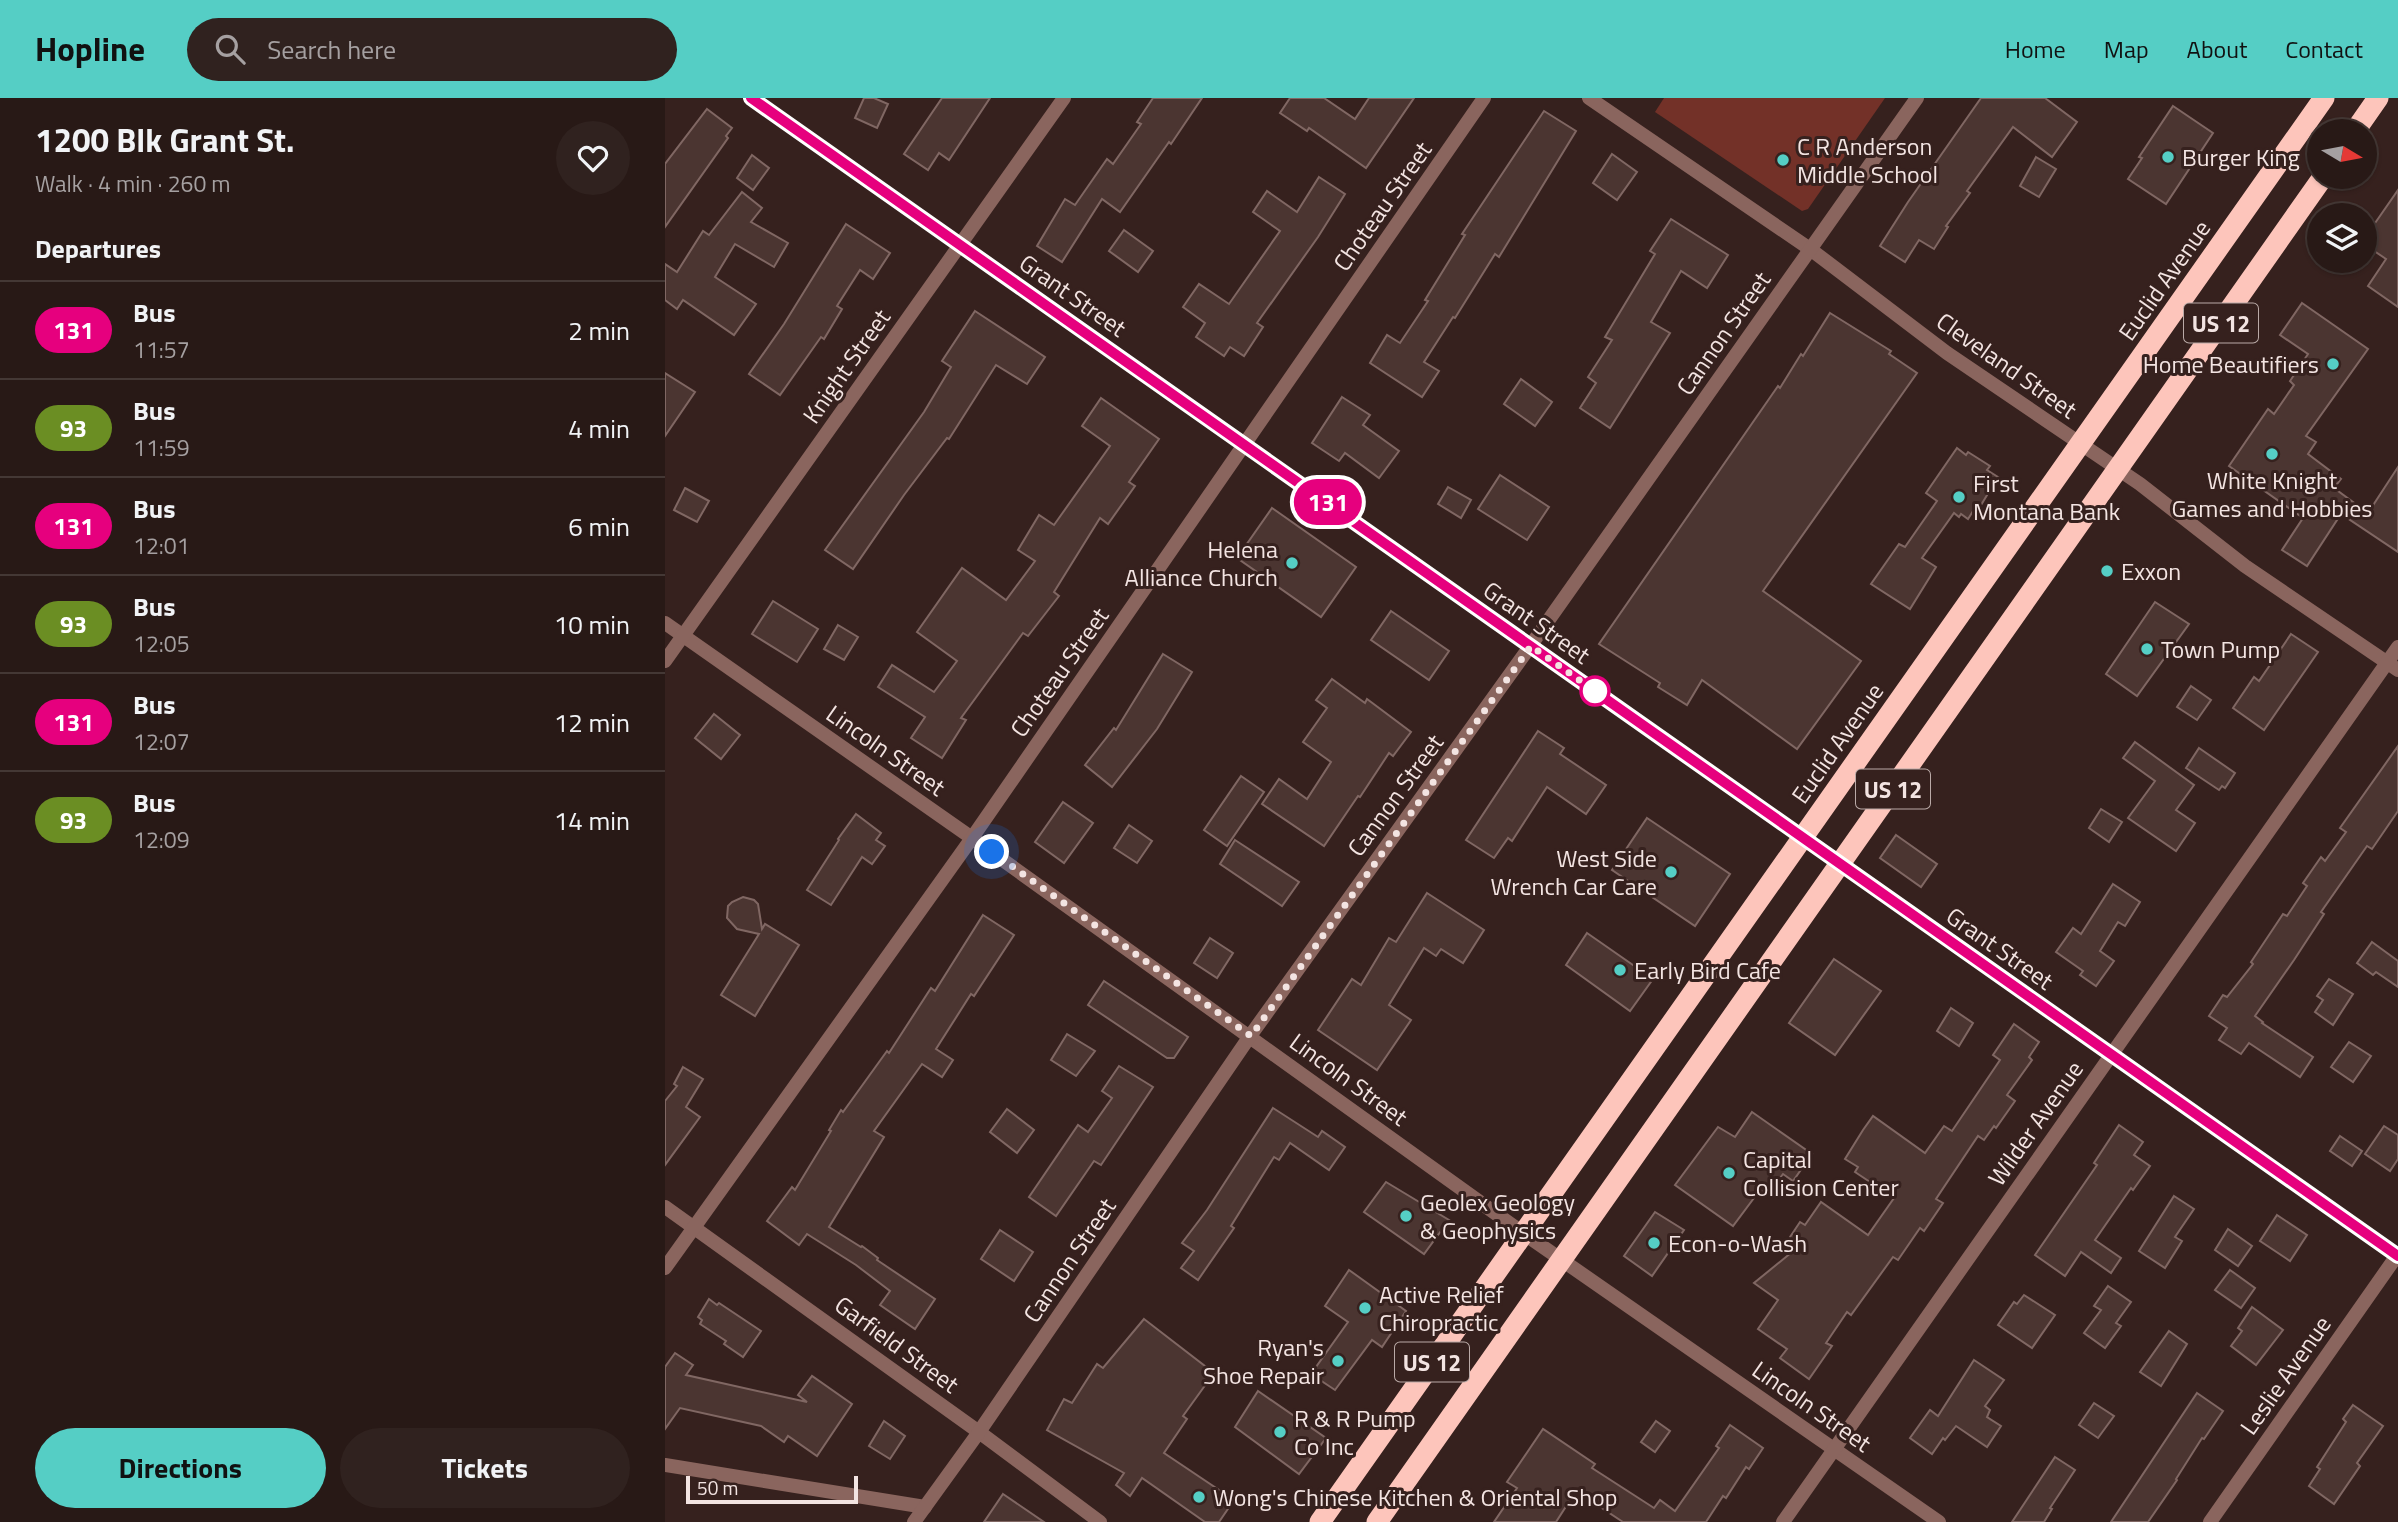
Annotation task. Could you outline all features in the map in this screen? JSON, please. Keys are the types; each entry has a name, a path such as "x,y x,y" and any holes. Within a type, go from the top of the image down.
{"highway":[{"name":"Euclid Avenue","path":"1320,1522 2324,98"},
{"path":"2363,119 2378,98"},
{"name":"US 12","path":"1377,1522 2315,189"}],"street":[{"name":"Grant Street","path":"751,98 2398,1255"},
{"name":"Knight Street","path":"665,661 1065,98"},
{"name":"Choteau Street","path":"665,1268 972,838 1484,98"},
{"name":"Cleveland Street","path":"1589,98 1810,249 1947,353 2118,469 2181,514 2245,566 2393,666"},
{"name":"Cannon Street","path":"914,1522 979,1432 1251,1036 1531,646 1917,98"},
{"name":"Lincoln Street","path":"665,623 1251,1036 1523,1233 1939,1522"},
{"name":"Wilder Avenue","path":"1783,1522 2111,1054 2393,666 2398,647"},
{"name":"Garfield Street","path":"665,1207 1100,1522"},
{"name":"Leslie Avenue","path":"2210,1522 2398,1255"},
{"path":"665,1465 925,1507"}],"shaded area":[{"name":"C R Anderson Middle School","path":"1664,98 1885,98 1808,209 1802,211 1655,112"}],"building":[{"path":"864,98 874,98 888,104 877,128 855,118"},
{"path":"942,98 990,98 949,160 939,153 928,170 904,154"},
{"path":"1153,98 1202,98 1120,212 1102,199 1062,262 1037,246 1065,199 1075,205 1107,159 1113,164 1141,124 1137,122"},
{"path":"1290,98 1324,98 1355,119 1369,98 1414,98 1366,168 1309,128 1307,131 1280,113"},
{"path":"1981,98 2045,98 2077,122 2052,157 2013,127 1967,191 1970,193 1946,226 1948,227 1934,249 1919,240 1905,262 1880,246"},
{"name":"Burger King","path":"2173,106 2213,133 2166,204 2128,179 2142,158 2139,157"},
{"path":"707,109 732,128 726,136 728,138 665,227 665,164"},
{"path":"1544,111 1576,131 1499,257 1495,254 1424,362 1439,371 1422,397 1370,363 1387,335 1400,343 1428,301 1425,300 1465,235 1462,234"},
{"path":"1612,154 1637,172 1617,200 1593,183"},
{"path":"752,155 769,168 753,190 737,178"},
{"path":"2036,157 2056,169 2039,197 2020,186"},
{"path":"1319,177 1345,194 1257,323 1263,327 1244,356 1230,347 1224,356 1196,337 1205,323 1183,307 1199,284 1229,304 1280,231 1253,212 1267,191 1297,212"},
{"path":"2398,190 2398,307 2368,286 2386,259 2377,253 2377,220"},
{"path":"742,192 762,208 751,222 788,243 774,267 735,244 715,277 756,304 734,335 683,300 677,309 665,300 665,264 677,272 703,231 709,235"},
{"path":"1671,219 1728,255 1707,288 1681,271 1651,322 1670,333 1610,428 1580,408 1596,383 1588,377 1612,340 1605,337 1655,254 1650,251"},
{"path":"846,224 890,253 873,279 860,270 837,306 842,309 824,339 821,337 780,395 749,374 784,324"},
{"path":"1124,230 1153,251 1138,272 1109,251"},
{"path":"2302,303 2368,349 2306,436 2316,442 2308,454 2341,479 2334,488 2368,513 2398,467 2398,552 2341,514 2307,566 2282,550 2303,518 2229,466 2268,409 2274,414 2294,385 2290,381 2308,354 2280,335"},
{"path":"975,311 1045,357 1027,384 996,365 949,439 947,438 904,495 853,569 825,550 924,412 951,367 942,361"},
{"path":"1830,313 1891,351 1889,354 1917,373 1763,591 1861,661 1797,749 1702,680 1687,705 1658,687 1660,683 1599,644 1778,386 1780,388 1801,354 1803,356"},
{"path":"665,373 695,392 665,436"},
{"path":"1521,379 1552,402 1535,426 1504,404"},
{"path":"1342,397 1370,415 1363,425 1399,451 1379,478 1345,453 1339,461 1312,443"},
{"path":"1101,398 1159,439 1129,482 1135,486 1108,524 1100,518 1054,592 1059,596 1028,636 1023,633 961,718 966,720 942,758 911,738 925,717 878,687 892,665 934,692 957,661 917,632 962,568 1006,600 1035,561 1018,550 1039,515 1054,525 1110,446 1082,426"},
{"path":"1957,448 1990,466 1987,470 1998,477 1978,510 1975,508 1968,519 1954,513 1922,558 1936,567 1910,609 1871,584 1899,544 1905,547 1937,501 1926,493"},
{"path":"1500,475 1549,507 1527,540 1478,509"},
{"path":"1448,487 1471,500 1461,518 1438,504"},
{"path":"685,488 709,501 697,522 674,510"},
{"path":"1272,508 1356,567 1321,617 1237,558"},
{"path":"773,601 818,629 797,662 752,634"},
{"name":"Town Pump","path":"2155,602 2189,624 2137,696 2106,674"},
{"path":"1391,611 1449,651 1429,680 1371,640"},
{"path":"838,625 858,637 844,660 824,649"},
{"path":"2291,634 2318,652 2264,730 2233,708 2254,677 2259,681"},
{"path":"1163,654 1192,672 1157,729 1112,787 1085,765 1114,728 1116,730"},
{"path":"1332,679 1365,703 1367,699 1411,732 1393,756 1389,753 1324,846 1262,804 1279,779 1307,799 1331,762 1303,742 1327,708 1316,700"},
{"path":"2191,686 2211,700 2197,720 2177,707"},
{"path":"714,714 740,735 721,759 695,738"},
{"path":"1538,731 1564,748 1560,754 1606,785 1586,814 1547,787 1512,841 1508,838 1494,858 1466,840"},
{"path":"2135,742 2194,785 2176,810 2195,823 2176,851 2128,818 2155,781 2123,758"},
{"path":"2398,746 2398,811 2372,849 2367,846 2321,912 2324,914 2255,1016 2313,1057 2300,1077 2249,1043 2241,1054 2219,1040 2227,1028 2209,1016 2223,995 2227,997 2253,964 2251,962 2283,914 2287,916 2307,886 2303,883 2321,857 2325,861 2346,832 2340,828"},
{"path":"2199,748 2235,773 2225,788 2222,786 2219,790 2186,768"},
{"path":"1241,776 1264,792 1227,846 1204,830"},
{"path":"1063,802 1093,823 1064,863 1035,842"},
{"path":"2101,809 2122,822 2109,842 2089,828"},
{"path":"856,814 881,833 876,840 885,846 872,864 862,857 831,905 807,890"},
{"name":"West Side Wrench Car Care","path":"1647,818 1730,874 1695,926 1612,870"},
{"path":"1129,825 1152,841 1137,863 1114,848"},
{"path":"1896,835 1937,864 1921,887 1880,858"},
{"path":"1235,840 1299,882 1282,906 1220,864"},
{"path":"2113,884 2140,902 2125,926 2118,922 2100,951 2114,961 2096,986 2080,975 2083,971 2056,952 2073,928 2081,934"},
{"path":"1427,893 1484,930 1463,963 1441,949 1436,956 1424,948 1389,1005 1411,1020 1377,1070 1318,1030 1352,979 1361,985 1389,938 1396,942"},
{"path":"743,897 758,904 762,929 765,924 799,945 755,1016 721,995 759,934 737,929 727,918 728,906"},
{"path":"983,915 1014,935 974,996 971,994 936,1049 953,1060 942,1077 922,1064 874,1131 884,1137 829,1227 862,1246 878,1258 877,1260 935,1299 915,1329 880,1305 890,1291 856,1265 807,1234 799,1245 767,1221 792,1187 795,1190 841,1110 843,1112 887,1051 889,1053 931,988 935,991"},
{"path":"1587,933 1653,979 1630,1011 1566,965"},
{"path":"1210,938 1233,953 1217,978 1194,963"},
{"path":"2372,942 2398,961 2398,987 2376,972 2373,975 2357,963"},
{"path":"1834,959 1881,991 1835,1055 1789,1023"},
{"path":"2329,979 2353,994 2333,1025 2315,1012 2323,1000 2317,996"},
{"path":"1104,981 1188,1037 1174,1058 1167,1058 1088,1005"},
{"path":"1951,1008 1973,1023 1959,1046 1937,1031"},
{"path":"2014,1024 2039,1042 2029,1057 2032,1060 2007,1095 2015,1101 1984,1140 1978,1136 1936,1199 1943,1203 1924,1231 1920,1228 1898,1260 1893,1257 1851,1315 1847,1312 1826,1343 1832,1346 1809,1379 1780,1358 1787,1349 1758,1329 1778,1300 1754,1283 1792,1252 1784,1246 1800,1222 1805,1225 1821,1202 1868,1235 1894,1198 1855,1172 1858,1167 1845,1159 1863,1130 1873,1116 1925,1153 1944,1126 1952,1131 2000,1060 1993,1055"},
{"path":"1067,1034 1095,1051 1076,1076 1051,1060"},
{"path":"2349,1042 2371,1056 2353,1082 2331,1067"},
{"path":"1119,1066 1153,1087 1101,1165 1094,1161 1056,1216 1029,1197 1078,1125 1088,1132 1112,1098 1102,1091"},
{"path":"683,1067 703,1079 686,1107 700,1117 665,1165 665,1101 677,1086 674,1084"},
{"path":"1273,1108 1318,1137 1322,1131 1345,1147 1329,1170 1290,1143 1279,1160 1274,1157 1231,1226 1234,1228 1198,1280 1181,1268 1194,1251 1182,1243 1207,1210"},
{"path":"1007,1109 1034,1130 1017,1153 990,1132"},
{"name":"Capital Collision Center","path":"1752,1112 1812,1154 1793,1181 1783,1174 1768,1194 1760,1190 1733,1226 1675,1185 1718,1127 1735,1137"},
{"path":"2119,1125 2143,1142 2134,1155 2150,1166 2133,1190 2131,1188 2095,1240 2121,1258 2111,1273 2081,1252 2065,1276 2035,1255 2097,1165 2094,1163"},
{"path":"2384,1126 2398,1135 2398,1159 2390,1171 2365,1154"},
{"path":"2340,1136 2362,1151 2352,1166 2330,1151"},
{"name":"Geolex Geology & Geophysics","path":"1386,1182 1449,1220 1424,1254 1364,1212"},
{"path":"2174,1196 2194,1209 2175,1237 2182,1241 2165,1268 2139,1251"},
{"name":"Econ-o-Wash","path":"1655,1212 1684,1230 1652,1276 1624,1256"},
{"path":"2277,1215 2307,1235 2290,1261 2260,1241"},
{"path":"2228,1229 2252,1246 2238,1266 2215,1250"},
{"path":"1000,1230 1033,1252 1014,1281 981,1259"},
{"name":"Active Relief Chiropractic","path":"1349,1270 1406,1311 1382,1347 1372,1340 1335,1390 1311,1374 1348,1322 1325,1306"},
{"path":"2230,1270 2255,1288 2241,1308 2215,1290"},
{"path":"2108,1286 2131,1302 2116,1323 2121,1326 2105,1348 2084,1333 2101,1310 2094,1306"},
{"path":"2024,1295 2055,1315 2032,1348 1998,1325 2014,1302 2017,1304"},
{"path":"709,1299 761,1331 743,1357 724,1344 726,1341 700,1324 702,1320 698,1317"},
{"path":"2252,1307 2283,1330 2256,1365 2231,1346 2242,1331 2238,1328"},
{"path":"1144,1319 1214,1373 1183,1416 1187,1419 1164,1453 1234,1500 1219,1522 1205,1522 1142,1478 1130,1496 1116,1485 1124,1473 1047,1430 1064,1399 1072,1403 1097,1364 1103,1368"},
{"path":"2169,1331 2187,1344 2161,1386 2140,1372"},
{"path":"675,1353 693,1365 686,1375 807,1402 798,1395 812,1376 852,1404 817,1456 788,1436 784,1442 761,1426 680,1408 665,1429 665,1367"},
{"path":"1974,1360 2004,1380 1985,1406 1990,1410 1987,1417 2001,1426 1987,1447 1956,1426 1932,1454 1910,1438 1930,1410 1938,1416"},
{"name":"R & R Pump Co Inc","path":"1258,1391 1326,1438 1299,1474 1235,1427"},
{"path":"2197,1393 2223,1411 2204,1439 2202,1438 2177,1480 2148,1522 2111,1522"},
{"path":"2094,1403 2114,1416 2098,1438 2079,1425"},
{"path":"2353,1405 2383,1426 2357,1463 2360,1466 2334,1504 2309,1486 2320,1469 2317,1467 2346,1422 2343,1419"},
{"path":"884,1421 905,1436 890,1459 869,1446"},
{"path":"1656,1421 1670,1431 1655,1452 1641,1442"},
{"path":"1730,1425 1763,1448 1749,1469 1746,1467 1726,1498 1723,1496 1706,1522 1623,1522 1576,1491 1556,1522 1494,1522 1517,1488 1507,1482 1543,1429 1595,1464 1592,1468 1654,1508 1660,1500 1675,1511 1719,1448 1716,1446"},
{"path":"2055,1457 2075,1470 2044,1522 2012,1522"},
{"path":"1003,1494 1044,1522 984,1522"}],"bus line":[{"name":"131","path":"751,98 2398,1256"}],"place":[{"name":"Burger King","path":"2168,157"},
{"name":"C R Anderson Middle School","path":"1783,160"},
{"name":"Home Beautifiers","path":"2333,364"},
{"name":"White Knight Games and Hobbies","path":"2272,454"},
{"name":"First Montana Bank","path":"1959,497"},
{"name":"Helena Alliance Church","path":"1292,563"},
{"name":"Exxon","path":"2107,571"},
{"name":"Town Pump","path":"2147,649"},
{"name":"West Side Wrench Car Care","path":"1671,872"},
{"name":"Early Bird Cafe","path":"1620,970"},
{"name":"Capital Collision Center","path":"1729,1173"},
{"name":"Geolex Geology & Geophysics","path":"1406,1216"},
{"name":"Econ-o-Wash","path":"1654,1243"},
{"name":"Active Relief Chiropractic","path":"1365,1308"},
{"name":"Ryan's Shoe Repair","path":"1338,1361"},
{"name":"R & R Pump Co Inc","path":"1280,1432"},
{"name":"Wong's Chinese Kitchen & Oriental Shop","path":"1199,1497"}],"route":[{"path":"992,852 1251,1036 1531,646 1595,691"}]}
